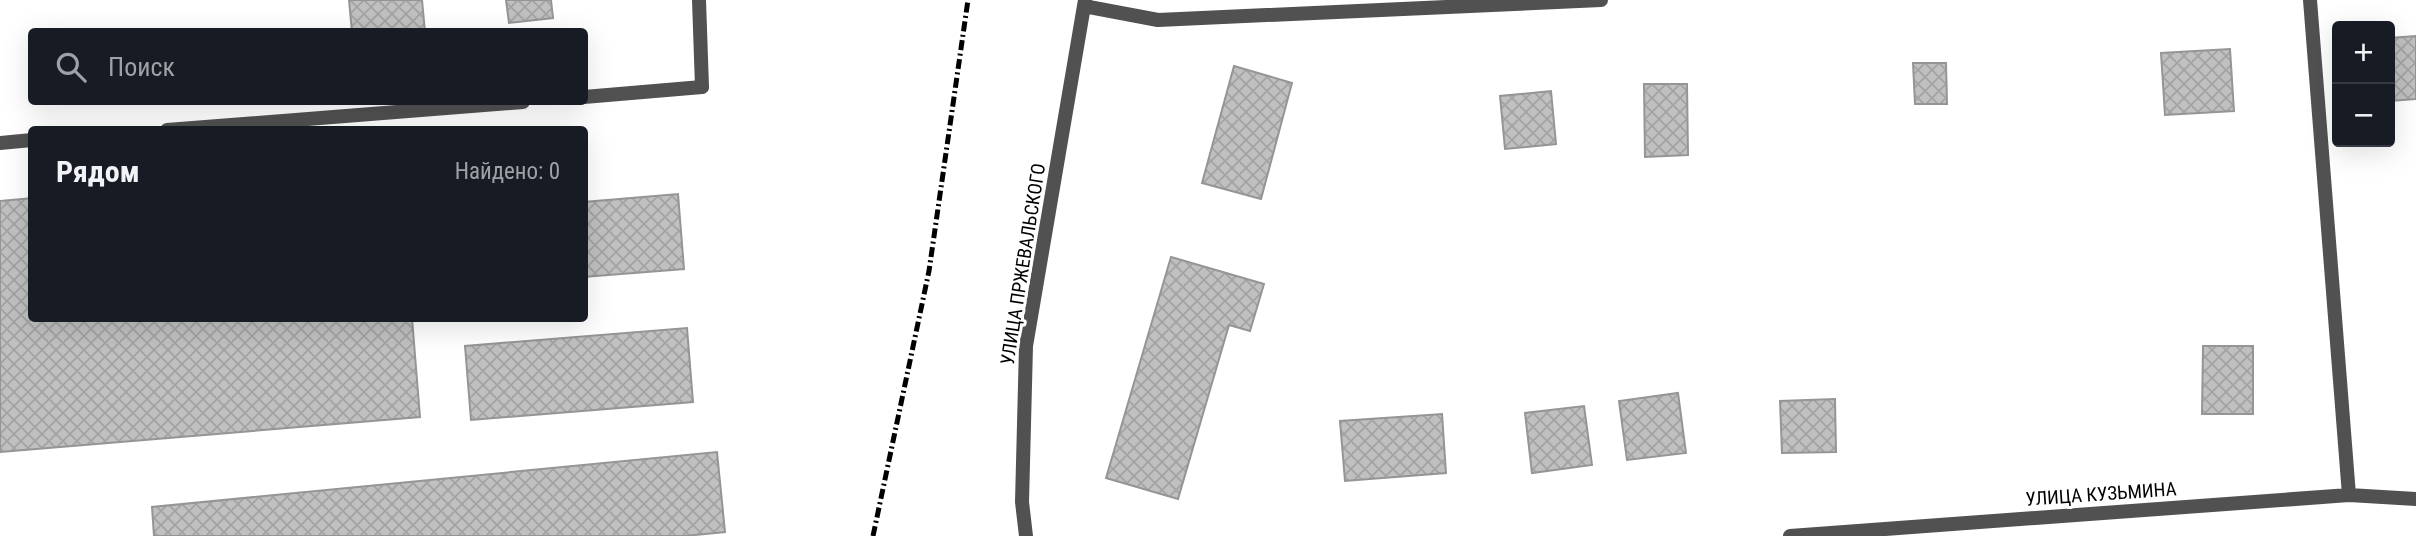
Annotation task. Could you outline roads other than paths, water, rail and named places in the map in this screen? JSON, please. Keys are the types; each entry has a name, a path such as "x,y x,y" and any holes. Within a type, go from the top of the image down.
{"street":[{"path":"588,97 702,88 699,0"},
{"path":"1085,3 1158,19 1601,0"},
{"path":"2310,0 2349,495"},
{"name":"УЛИЦА ПРЖЕВАЛЬСКОГО","path":"1026,536 1022,502 1026,346 1085,3"},
{"path":"218,126 485,105"},
{"path":"0,143 28,140"},
{"name":"УЛИЦА КУЗЬМИНА","path":"1790,536 2349,495 2416,499"}],"railway":[{"path":"873,536 929,271 968,0"}]}
